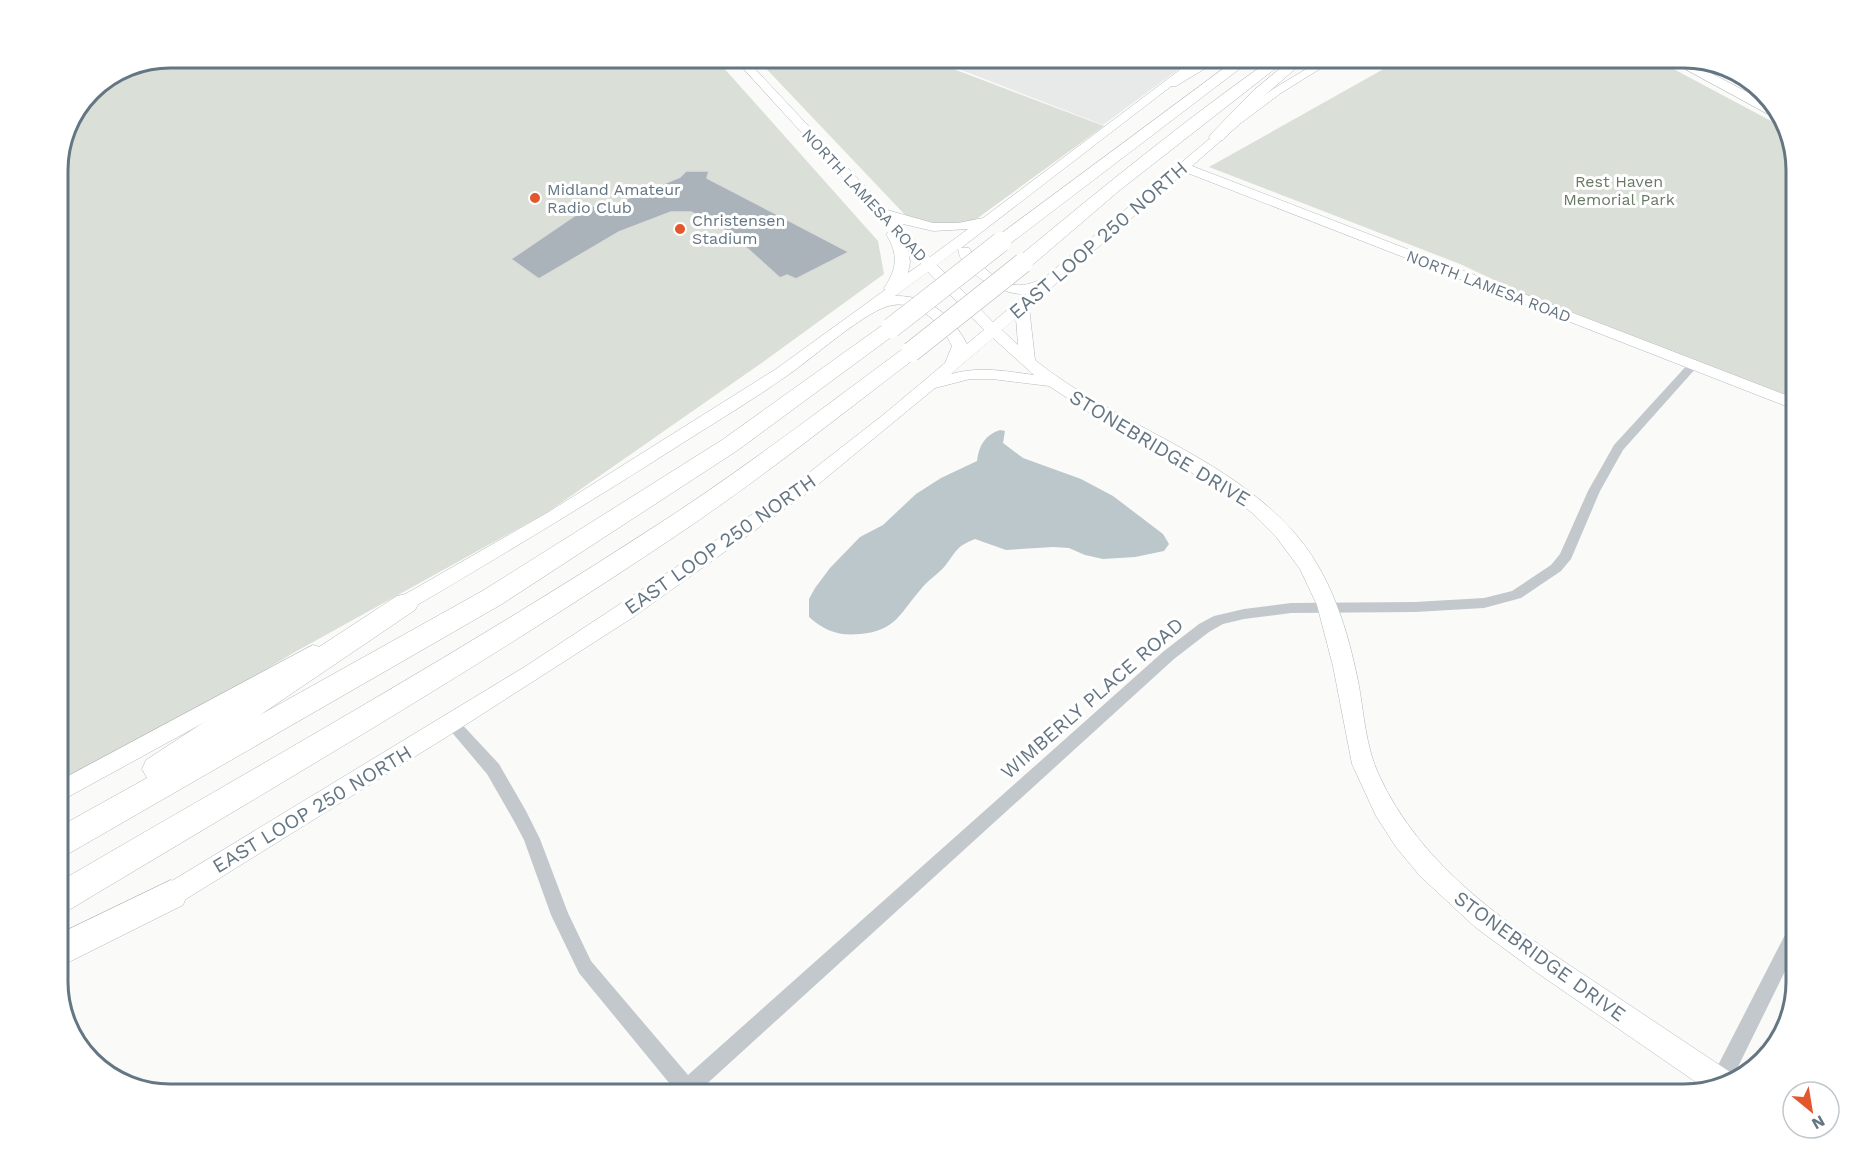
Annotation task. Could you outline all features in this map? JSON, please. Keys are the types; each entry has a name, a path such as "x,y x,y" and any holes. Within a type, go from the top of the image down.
{"highway":[{"path":"1171,83 1198,68"},
{"path":"68,838 493,597 729,445 891,328 1001,242 1233,68"},
{"path":"68,894 275,772 567,595 682,519 779,452 911,352 1023,263 1114,186 1268,68"},
{"path":"1217,137 1259,93 1289,68"},
{"path":"1691,68 1763,106"},
{"path":"68,819 135,783 207,737 406,603"},
{"path":"68,946 171,895"}],"main road":[{"name":"NORTH LAMESA ROAD","path":"748,68 993,331"},
{"path":"68,787 406,603 657,454 782,372 1190,68"},
{"name":"EAST LOOP 250 NORTH","path":"68,958 452,723 629,609 722,545 851,450 946,372 1217,137 1277,91 1316,68"},
{"name":"NORTH LAMESA ROAD","path":"1182,166 1785,401"},
{"path":"880,211 930,227 963,227 988,220"},
{"path":"880,211 899,243 905,264 894,285 881,299"},
{"path":"988,220 965,241 963,247 965,255 998,286 1006,289 1017,291 1035,288 1049,282"},
{"path":"854,319 873,307 894,300 914,300 928,307 957,338 960,346 954,362 946,372"},
{"path":"1022,307 1027,361"},
{"name":"STONEBRIDGE DRIVE","path":"993,331 1052,382 1091,408 1184,458 1248,498 1288,536 1320,584 1328,608 1340,651 1356,738 1366,772 1390,819 1422,862 1457,898 1518,945 1714,1080"},
{"path":"931,384 969,374 992,374 1052,382"}],"street":[{"name":"WIMBERLY PLACE ROAD","path":"698,1084 1190,637 1219,620 1244,615 1291,608 1415,607 1484,603 1516,594 1535,584 1556,568 1566,556 1594,491 1618,448 1693,365"},
{"path":"452,723 493,768 520,816 532,839 560,915 585,967 682,1084"},
{"path":"1724,1077 1786,951"}],"shaded area":[{"path":"956,68 1180,68 1103,125"},
{"path":"1000,430 1005,431 1003,443 1023,458 1081,479 1113,496 1163,534 1169,544 1164,551 1135,557 1103,559 1069,548 1006,550 975,539 957,550 902,613 890,625 882,629 860,634 838,633 826,629 809,617 809,599 815,588 830,568 860,537 883,525 916,494 941,478 977,461 984,441"}],"green space":[{"path":"169,68 724,68 878,241 884,274 763,362 548,512 295,652 215,700 68,779 68,163 69,149 75,130 97,97 130,75 149,69"},
{"path":"765,68 951,68 1104,126 975,220 933,223 908,218"},
{"name":"Rest Haven Memorial Park","path":"1385,68 1672,68 1774,123 1780,137 1785,163 1785,398 1545,304 1460,264 1209,167"},
{"path":"1711,71 1723,75 1737,83"}],"building":[{"name":"Christensen Stadium","path":"686,171 709,171 707,178 849,252 796,279 787,275 780,278 729,232 691,212 671,212 619,232 539,279 511,259 589,206 607,207 680,177"}],"place":[{"name":"Midland Amateur Radio Club","path":"535,198"},
{"name":"Christensen Stadium","path":"680,229"}]}
